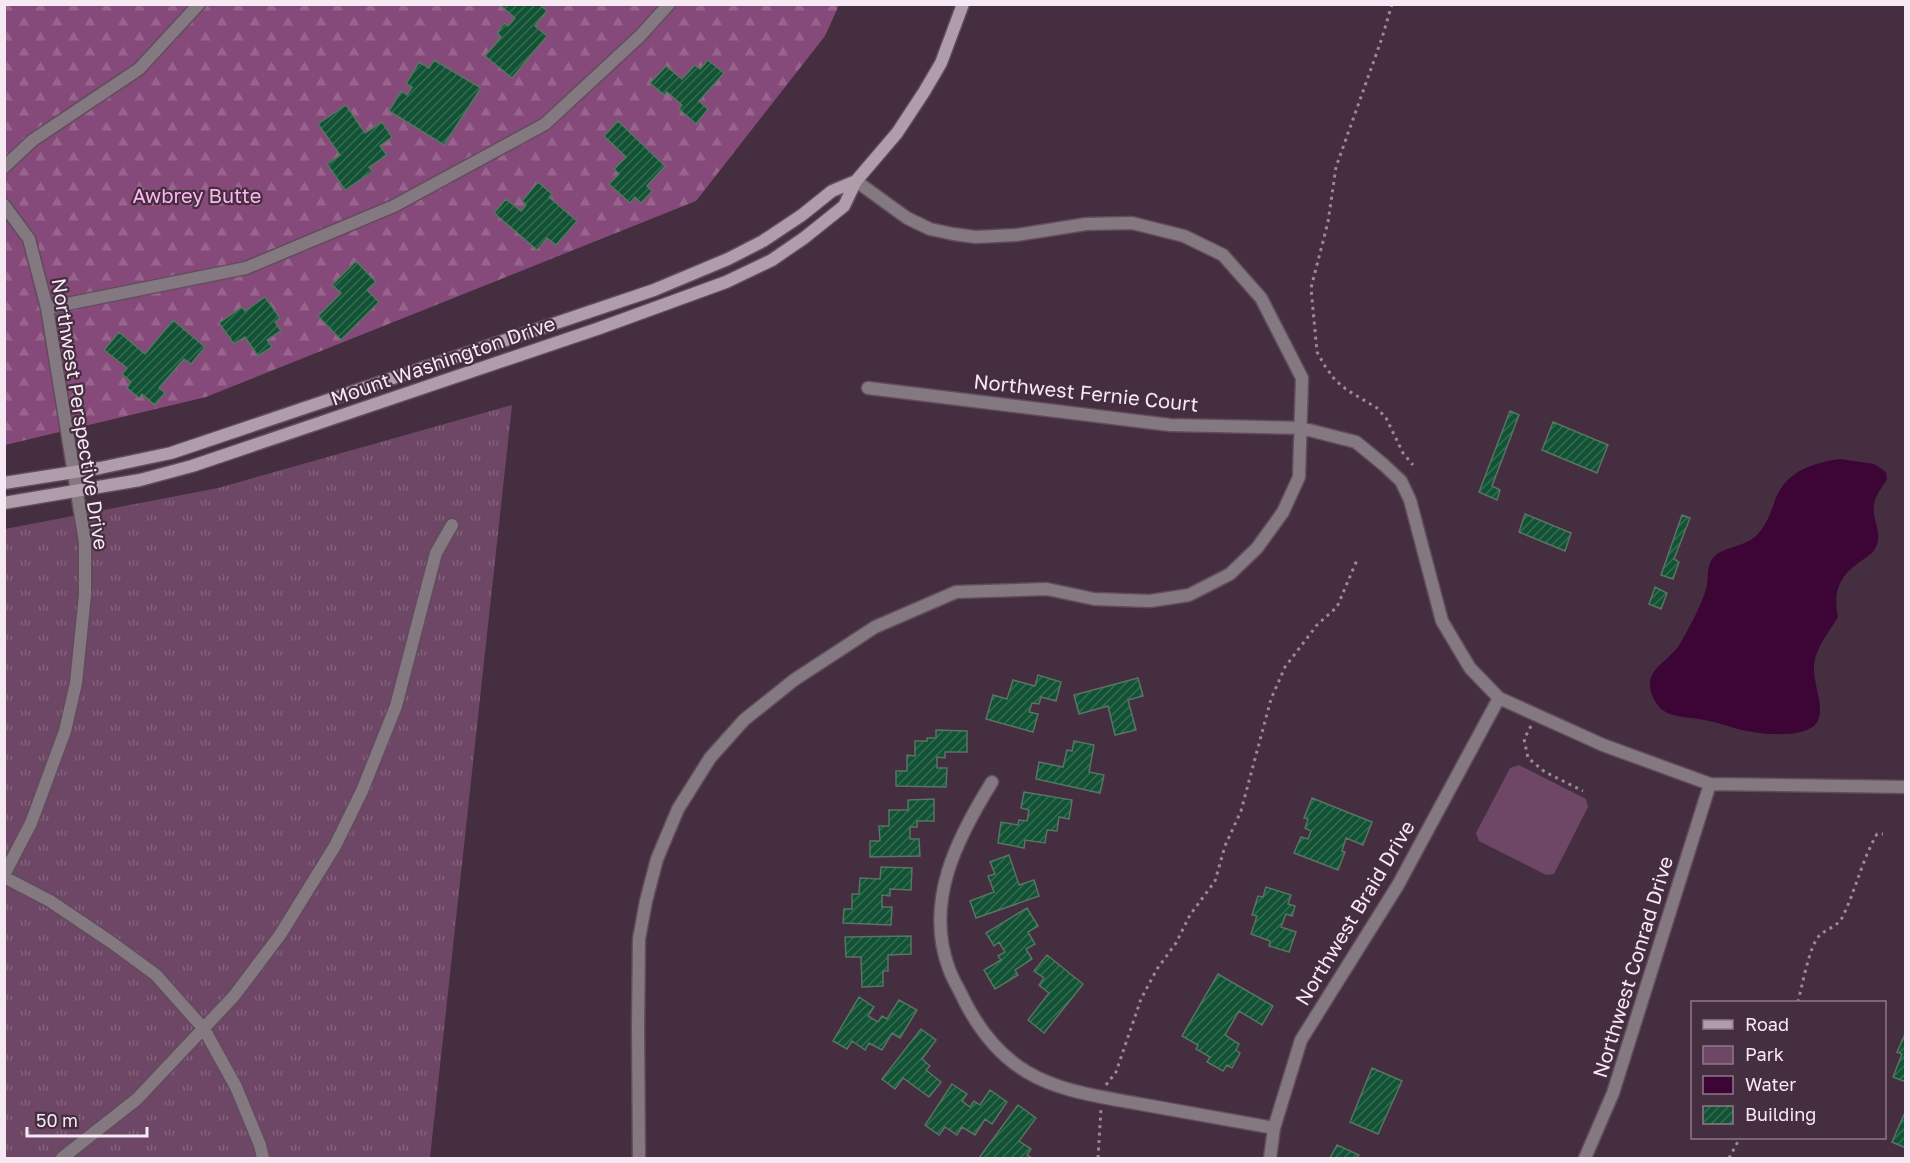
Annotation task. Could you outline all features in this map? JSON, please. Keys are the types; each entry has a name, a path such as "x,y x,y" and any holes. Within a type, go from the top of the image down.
{"main road":[{"name":"Mount Washington Drive","path":"4,503 140,480 192,466 597,329 726,282 772,260 844,206 856,181 897,133 924,92 941,63 963,4"},
{"name":"Mount Washington Drive","path":"4,483 100,468 181,450 654,290 728,259 763,241 802,216 832,190 856,181"}],"street":[{"path":"4,166 33,140 139,69 200,4"},
{"path":"47,308 246,268 394,206 545,124 640,36 669,4"},
{"path":"639,1158 639,939 646,902 657,859 678,809 710,758 737,728 794,680 874,627 956,592 1047,589 1094,599 1150,601 1189,594 1230,574 1257,548 1283,512 1299,477 1302,378 1261,298 1222,255 1184,236 1132,223 1086,224 1017,235 976,237 952,234 930,229 907,218 856,181"},
{"name":"Northwest Perspective Drive","path":"4,205 28,239 47,308 85,542 85,595 76,683 64,731 32,824 4,876"},
{"name":"Northwest Fernie Court","path":"868,388 1170,425 1301,428 1356,442 1401,481 1410,500 1442,621 1470,668 1499,698"},
{"path":"63,1158 137,1099 234,996 280,935 335,846 362,791 396,706 436,553 452,525"},
{"path":"1499,698 1603,745 1710,784 1905,787"},
{"name":"Northwest Braid Drive","path":"1270,1158 1274,1128 1301,1040 1398,885 1499,698"},
{"path":"992,782 959,838 942,890 940,910 941,937 949,969 974,1019 1001,1052 1027,1072 1053,1084 1101,1096 1274,1128"},
{"name":"Northwest Conrad Drive","path":"1585,1158 1613,1093 1710,784"},
{"path":"4,876 50,901 156,975 204,1029 236,1087 260,1145 263,1158"}],"path":[{"path":"1392,4 1336,167 1328,222 1311,288 1317,352 1325,366 1335,380 1377,408 1386,418 1403,453 1413,465"},
{"path":"1105,1089 1116,1072 1141,999 1157,969 1176,943 1190,915 1215,881 1241,810 1271,699 1285,667 1311,632 1336,607 1357,561"},
{"path":"1532,724 1524,739 1528,758 1545,772 1583,791"},
{"path":"1798,1001 1814,946 1820,936 1842,919 1868,852 1877,834 1883,834"},
{"path":"1098,1158 1102,1105"},
{"path":"1729,1158 1739,1139"}],"green space":[{"name":"Awbrey Butte","path":"4,5 839,5 825,36 696,201 206,397 5,445"},
{"path":"512,405 430,1158 5,1158 5,529 218,488"},
{"path":"1519,765 1586,799 1588,807 1554,874 1546,875 1479,841 1476,833 1510,768"}],"water":[{"path":"1840,459 1874,464 1886,472 1887,479 1874,504 1878,532 1875,549 1851,569 1841,581 1836,601 1838,617 1822,643 1814,664 1820,708 1818,721 1807,730 1797,733 1763,733 1672,715 1661,709 1653,697 1650,679 1658,666 1676,649 1692,623 1704,596 1709,565 1713,558 1722,551 1745,543 1756,536 1768,519 1780,490 1793,476 1810,466"}],"building":[{"path":"499,4 539,4 547,11 535,26 547,36 512,78 485,56 501,37 497,33 504,23 508,26 515,18"},
{"path":"434,60 481,88 444,145 389,111 401,91 407,95 412,87 406,84 419,62 429,68"},
{"path":"708,60 724,73 699,101 708,109 696,124 679,109 682,105 667,92 664,95 650,83 666,66 682,79 695,65 700,69"},
{"path":"346,105 365,133 382,122 392,137 380,146 387,155 369,167 373,171 345,190 327,164 340,155 318,124"},
{"path":"618,121 665,166 647,186 652,191 641,203 635,197 630,203 609,184 619,174 614,169 626,157 604,136"},
{"path":"538,182 552,194 549,197 577,221 556,245 547,238 537,250 494,213 506,199 521,211 526,205 522,201"},
{"path":"356,261 376,282 367,290 379,302 341,340 318,316 341,293 332,285"},
{"path":"265,297 280,318 275,322 281,331 267,340 272,347 258,356 245,337 234,344 219,323 242,307 245,311"},
{"path":"173,320 205,347 191,364 184,359 159,388 165,393 155,405 142,394 139,398 127,388 131,382 122,374 127,368 104,350 119,332 145,354"},
{"path":"1510,411 1519,415 1492,486 1500,490 1497,500 1479,492"},
{"path":"1553,422 1608,445 1597,473 1542,450"},
{"path":"1525,514 1571,533 1565,551 1519,532"},
{"path":"1682,515 1690,518 1674,559 1679,562 1673,579 1661,575"},
{"path":"1655,587 1667,593 1661,609 1649,604"},
{"path":"1038,675 1061,682 1056,701 1041,697 1039,704 1032,703 1029,712 1038,714 1033,732 986,719 993,695 1007,699 1013,680 1035,686"},
{"path":"1138,678 1143,696 1128,700 1136,730 1115,735 1108,706 1079,714 1074,695"},
{"path":"936,730 967,731 967,752 945,752 945,758 937,757 937,768 947,768 946,787 896,786 896,771 907,771 907,755 915,756 915,741 936,738"},
{"path":"1074,741 1094,745 1089,772 1104,775 1100,793 1036,779 1039,762 1063,767 1067,750 1072,751"},
{"path":"1024,792 1072,800 1069,819 1059,817 1057,831 1047,830 1045,843 1025,840 1024,848 998,843 1001,822 1018,825 1019,820 1027,821 1029,810 1021,808"},
{"path":"1312,798 1372,822 1363,845 1346,838 1342,851 1345,852 1338,870 1294,853 1301,837 1308,839 1311,831 1305,828 1308,819 1304,818"},
{"path":"934,799 934,821 917,821 917,827 910,827 910,839 919,839 920,856 870,857 870,841 880,841 879,826 889,826 889,810 908,810 908,800"},
{"path":"1009,855 1019,885 1034,880 1039,896 976,918 970,901 994,892 988,876 995,874 990,862"},
{"path":"881,867 912,868 911,890 890,889 890,896 882,895 882,907 892,907 891,925 843,923 844,909 852,909 852,894 859,894 860,878 880,879"},
{"path":"1266,887 1291,895 1288,904 1295,906 1292,916 1286,914 1281,927 1296,932 1289,952 1269,946 1270,941 1251,934 1257,916 1252,915 1258,896 1263,897"},
{"path":"1027,908 1038,926 1028,932 1035,944 1026,949 1032,959 1015,970 1018,975 995,989 984,970 1001,960 998,956 1005,952 999,942 994,946 986,933"},
{"path":"911,936 911,954 888,955 888,971 883,971 883,986 862,987 861,957 846,957 845,937"},
{"path":"1047,955 1083,984 1044,1033 1028,1020 1049,993 1039,985 1044,978 1034,971"},
{"path":"1218,974 1273,1006 1262,1025 1239,1011 1225,1035 1239,1044 1236,1050 1240,1053 1232,1068 1227,1065 1223,1071 1207,1062 1210,1057 1196,1049 1198,1045 1182,1036"},
{"path":"859,997 874,1007 868,1016 878,1022 882,1016 887,1019 899,1000 917,1010 900,1038 892,1033 882,1050 869,1043 865,1050 852,1041 847,1049 833,1041"},
{"path":"921,1029 936,1040 922,1059 930,1066 926,1070 941,1082 929,1097 903,1078 895,1089 882,1079"},
{"path":"1906,1032 1906,1082 1893,1077 1902,1054 1897,1052"},
{"path":"1372,1068 1402,1081 1378,1134 1350,1122"},
{"path":"952,1084 967,1094 962,1101 970,1107 974,1101 980,1105 990,1090 1007,1102 992,1124 985,1119 975,1135 962,1127 957,1135 945,1127 939,1135 925,1125"},
{"path":"1018,1105 1036,1118 1019,1141 1031,1149 1027,1155 1032,1158 979,1158"},
{"path":"1906,1110 1906,1148 1892,1142"},
{"path":"1337,1145 1359,1155 1357,1158 1330,1158"}]}
